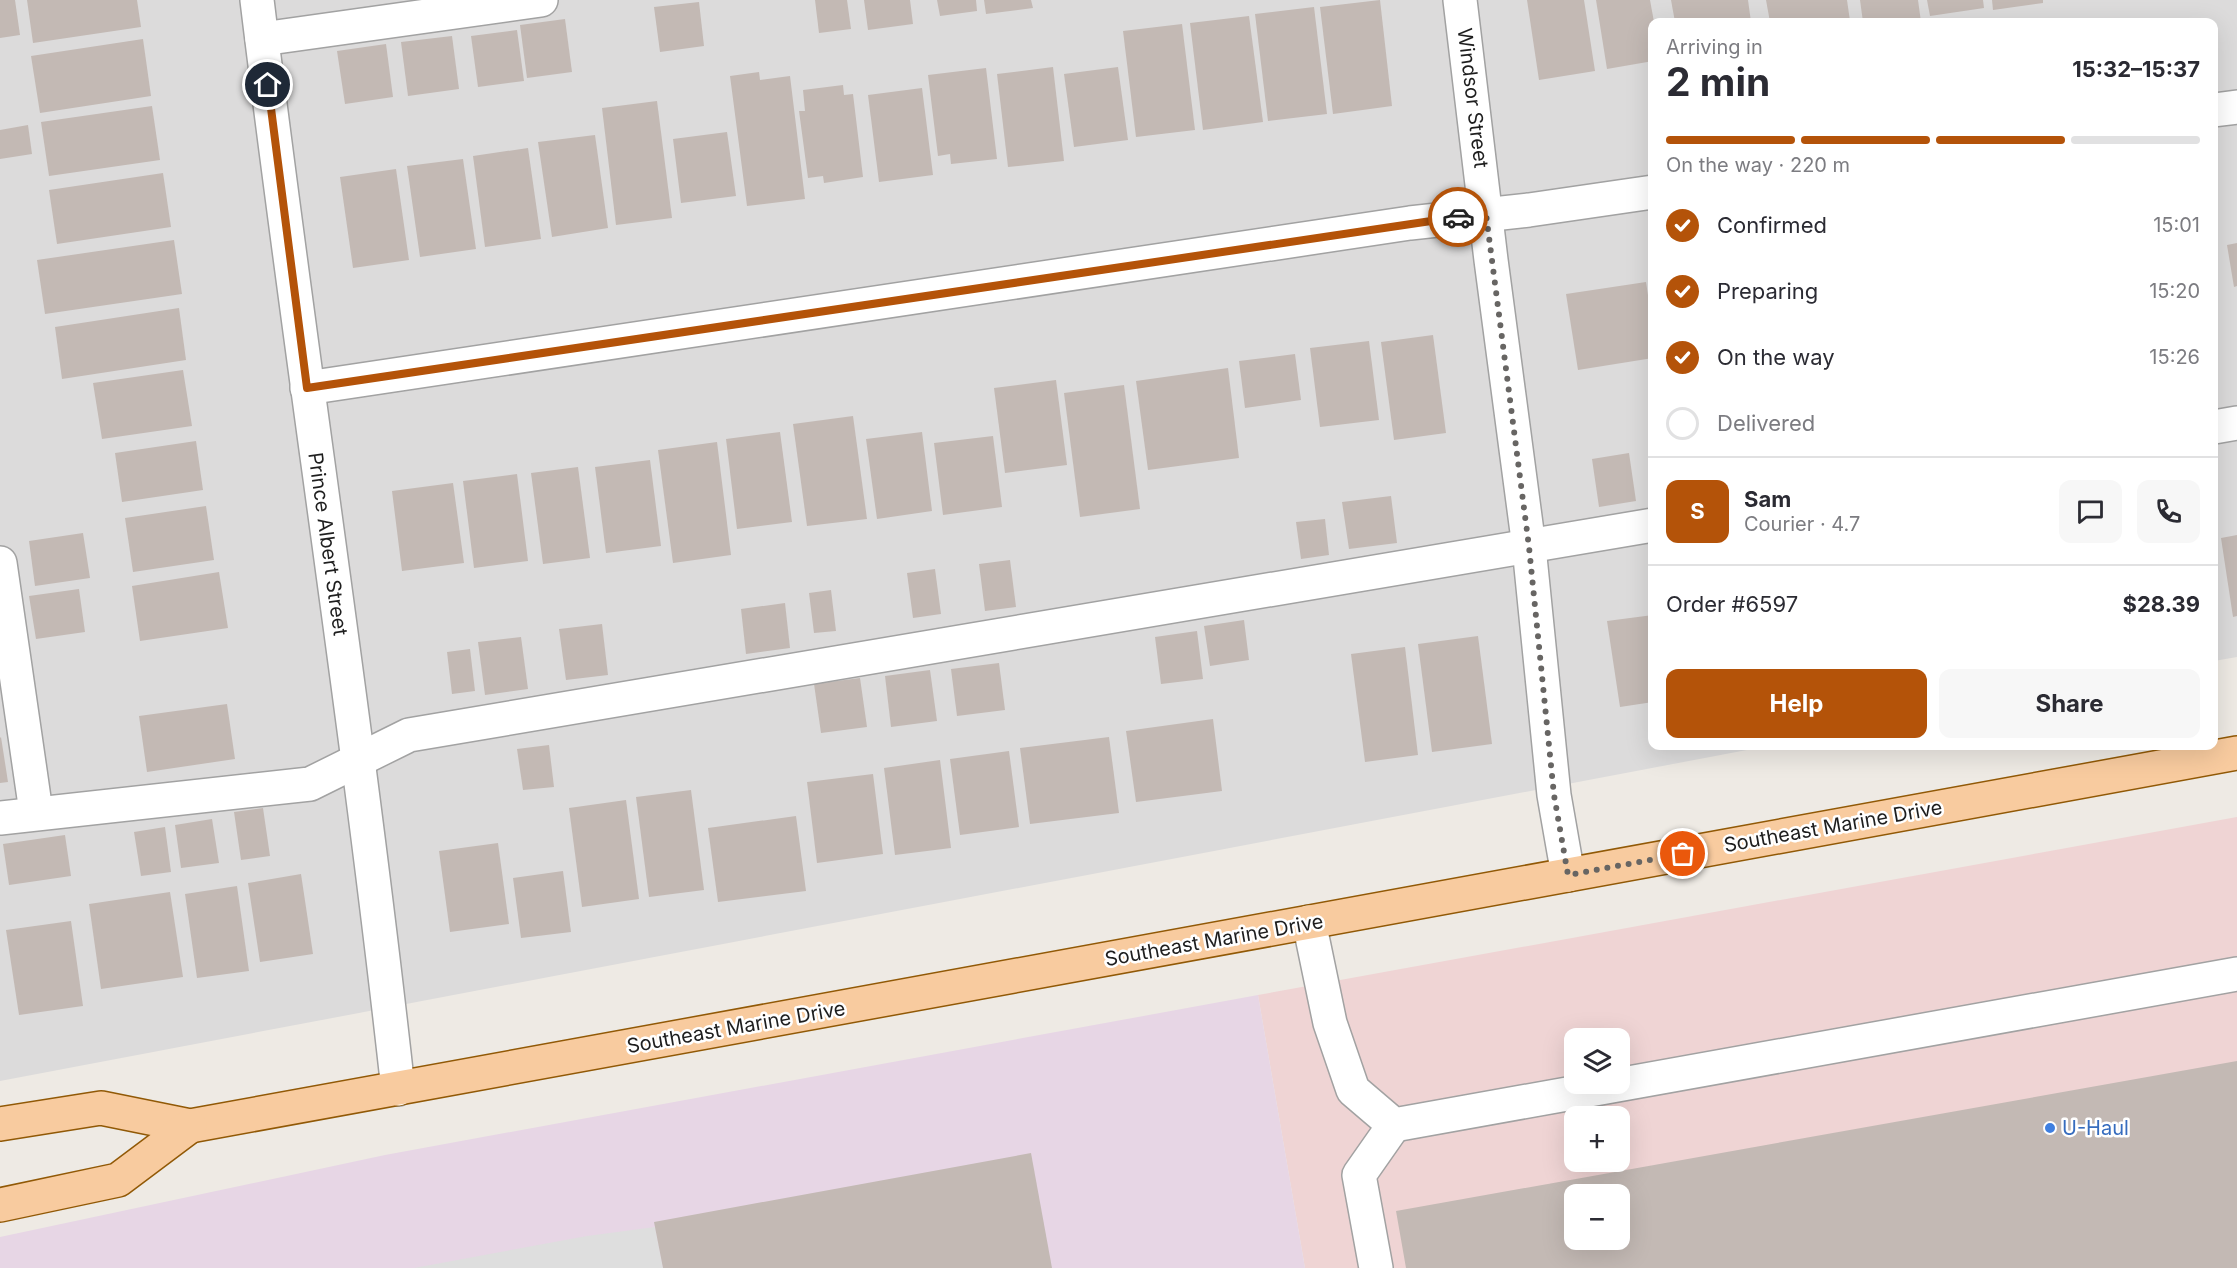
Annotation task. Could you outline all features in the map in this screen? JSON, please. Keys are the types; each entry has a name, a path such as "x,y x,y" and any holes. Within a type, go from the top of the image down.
{"main road":[{"name":"Southeast Marine Drive","path":"0,1124 101,1108 190,1126 2237,753"},
{"name":"Southeast Marine Drive","path":"0,1205 118,1180 190,1126"}],"street":[{"name":"Prince Albert Street","path":"257,0 358,759 398,1089"},
{"path":"262,39 541,0"},
{"name":"Windsor Street","path":"1460,0 1529,547 1554,795 1568,875"},
{"path":"2218,109 2237,107"},
{"path":"307,388 1486,214 1648,193"},
{"path":"2218,426 2237,423"},
{"path":"0,818 36,812 310,784 408,735 1648,526"},
{"path":"0,563 36,812"},
{"path":"1309,922 1330,1023 1353,1090 1394,1125"},
{"path":"1376,1268 1359,1175 1394,1125 2237,974"}],"shaded area":[{"path":"0,0 2237,0 2237,657 2218,660 2218,18 1648,18 1648,750 1747,750 0,1081"},
{"path":"2237,817 2237,1268 1305,1268 1258,995"},
{"path":"1258,995 1305,1268 0,1268 0,1237 385,1155"},
{"path":"655,1227 663,1268 414,1268 587,1236"}],"building":[{"path":"0,0 15,0 20,35 0,38"},
{"path":"27,0 137,0 141,27 33,43"},
{"path":"815,0 847,0 851,29 819,33"},
{"path":"864,0 910,0 913,24 868,30"},
{"path":"937,0 976,0 977,11 940,16"},
{"path":"984,0 1031,0 1033,8 986,14"},
{"path":"1380,0 1392,106 1333,114 1320,7"},
{"path":"1527,0 1584,0 1595,71 1539,80"},
{"path":"1596,0 1650,0 1653,18 1648,18 1648,62 1607,69"},
{"path":"1671,0 1748,0 1750,18 1674,18"},
{"path":"1766,0 1847,0 1850,18 1769,18"},
{"path":"1860,0 1918,0 1920,18 1862,18"},
{"path":"1927,0 1983,0 1984,8 1930,16"},
{"path":"1992,0 2043,0 2043,3 1993,10"},
{"path":"699,2 704,46 660,52 654,7"},
{"path":"1314,7 1327,114 1268,121 1255,14"},
{"path":"1249,16 1263,122 1203,130 1190,23"},
{"path":"565,19 572,72 527,78 520,25"},
{"path":"1182,24 1195,130 1136,137 1123,31"},
{"path":"517,30 524,81 478,87 471,36"},
{"path":"452,36 459,89 408,96 401,42"},
{"path":"143,39 151,96 40,113 31,56"},
{"path":"386,44 393,97 345,104 337,51"},
{"path":"1053,67 1064,161 1008,167 997,74"},
{"path":"1118,67 1128,140 1074,147 1064,74"},
{"path":"986,68 997,159 951,164 950,154 938,156 928,75"},
{"path":"759,72 760,80 790,76 805,199 747,206 730,76"},
{"path":"843,85 844,95 853,94 863,177 824,183 823,176 808,178 799,111 805,111 803,90"},
{"path":"922,88 933,175 879,182 868,95"},
{"path":"657,101 672,218 616,225 602,108"},
{"path":"152,106 160,160 49,176 41,122"},
{"path":"28,125 32,154 0,159 0,130"},
{"path":"727,132 736,196 681,203 673,139"},
{"path":"595,135 608,228 552,237 538,142"},
{"path":"528,148 541,239 485,247 473,156"},
{"path":"463,159 476,249 420,257 407,166"},
{"path":"396,169 409,260 353,268 340,177"},
{"path":"163,173 171,227 57,244 49,190"},
{"path":"174,240 182,294 45,314 37,260"},
{"path":"2237,243 2237,286 2234,287 2227,245"},
{"path":"1646,282 1648,359 1578,370 1566,294"},
{"path":"179,308 186,360 62,379 55,327"},
{"path":"1433,335 1446,433 1394,440 1381,342"},
{"path":"1369,341 1379,420 1320,427 1310,348"},
{"path":"1295,354 1301,400 1245,408 1239,361"},
{"path":"1228,368 1239,458 1148,470 1136,381"},
{"path":"183,370 192,426 102,439 93,383"},
{"path":"1056,380 1067,465 1005,473 994,388"},
{"path":"1124,385 1140,509 1080,517 1064,393"},
{"path":"853,416 867,519 807,526 793,424"},
{"path":"780,432 792,522 737,529 726,439"},
{"path":"922,432 932,511 877,519 866,439"},
{"path":"993,436 1002,507 943,515 934,443"},
{"path":"196,441 203,490 122,502 115,453"},
{"path":"717,442 731,555 673,563 658,450"},
{"path":"1629,453 1636,501 1599,507 1592,459"},
{"path":"650,460 661,546 606,553 595,467"},
{"path":"578,467 590,558 543,564 531,473"},
{"path":"517,474 528,561 474,568 463,481"},
{"path":"453,483 464,563 402,571 392,491"},
{"path":"1391,496 1397,543 1349,549 1342,502"},
{"path":"206,506 214,560 133,572 125,518"},
{"path":"1325,519 1329,555 1301,559 1296,522"},
{"path":"83,533 90,578 35,586 29,541"},
{"path":"2237,535 2237,616 2233,617 2221,538"},
{"path":"1010,560 1016,607 985,611 979,564"},
{"path":"935,569 941,614 913,618 907,573"},
{"path":"219,572 228,628 140,641 132,586"},
{"path":"79,589 85,632 36,639 29,596"},
{"path":"831,590 836,631 814,633 809,593"},
{"path":"785,603 790,648 746,654 741,609"},
{"path":"1648,616 1648,703 1620,707 1607,621"},
{"path":"1244,620 1249,660 1210,666 1204,626"},
{"path":"602,624 608,675 566,680 559,629"},
{"path":"1197,631 1203,679 1161,684 1155,637"},
{"path":"1478,636 1492,744 1432,752 1418,644"},
{"path":"521,637 528,689 485,695 478,642"},
{"path":"1405,647 1418,755 1365,762 1351,654"},
{"path":"470,649 475,691 452,694 447,652"},
{"path":"999,663 1005,710 957,716 951,669"},
{"path":"930,670 937,721 891,727 885,676"},
{"path":"860,678 867,727 821,733 814,684"},
{"path":"227,704 235,759 147,772 139,716"},
{"path":"1213,719 1222,791 1136,802 1126,731"},
{"path":"1109,737 1119,813 1030,824 1020,748"},
{"path":"0,738 8,782 0,783"},
{"path":"549,745 554,787 523,790 517,749"},
{"path":"1009,751 1019,827 960,835 950,759"},
{"path":"940,760 951,848 895,855 884,768"},
{"path":"873,774 883,854 817,863 807,782"},
{"path":"691,790 704,890 649,897 636,797"},
{"path":"626,800 639,899 582,907 569,808"},
{"path":"263,808 270,856 241,860 234,812"},
{"path":"796,816 806,891 718,902 708,828"},
{"path":"212,819 219,863 181,868 175,825"},
{"path":"165,827 171,872 141,876 134,832"},
{"path":"65,835 71,876 9,885 3,844"},
{"path":"498,843 509,924 450,932 439,851"},
{"path":"563,871 571,932 521,938 513,878"},
{"path":"301,874 313,954 260,962 248,883"},
{"path":"237,886 249,971 197,978 185,894"},
{"path":"170,892 183,977 101,989 89,904"},
{"path":"71,921 83,1006 19,1015 6,930"},
{"name":"U-Haul","path":"2237,1061 2237,1268 1406,1268 1396,1211 1615,1172 1630,1172 1630,1169"},
{"path":"1031,1153 1052,1268 663,1268 654,1222"}],"way so far":[{"path":"1458,217 1486,214 1529,547 1554,795 1568,875 1683,854"}],"place":[{"name":"U-Haul","path":"2050,1128"}],"route":[{"path":"268,85 307,388 1458,217"}]}
